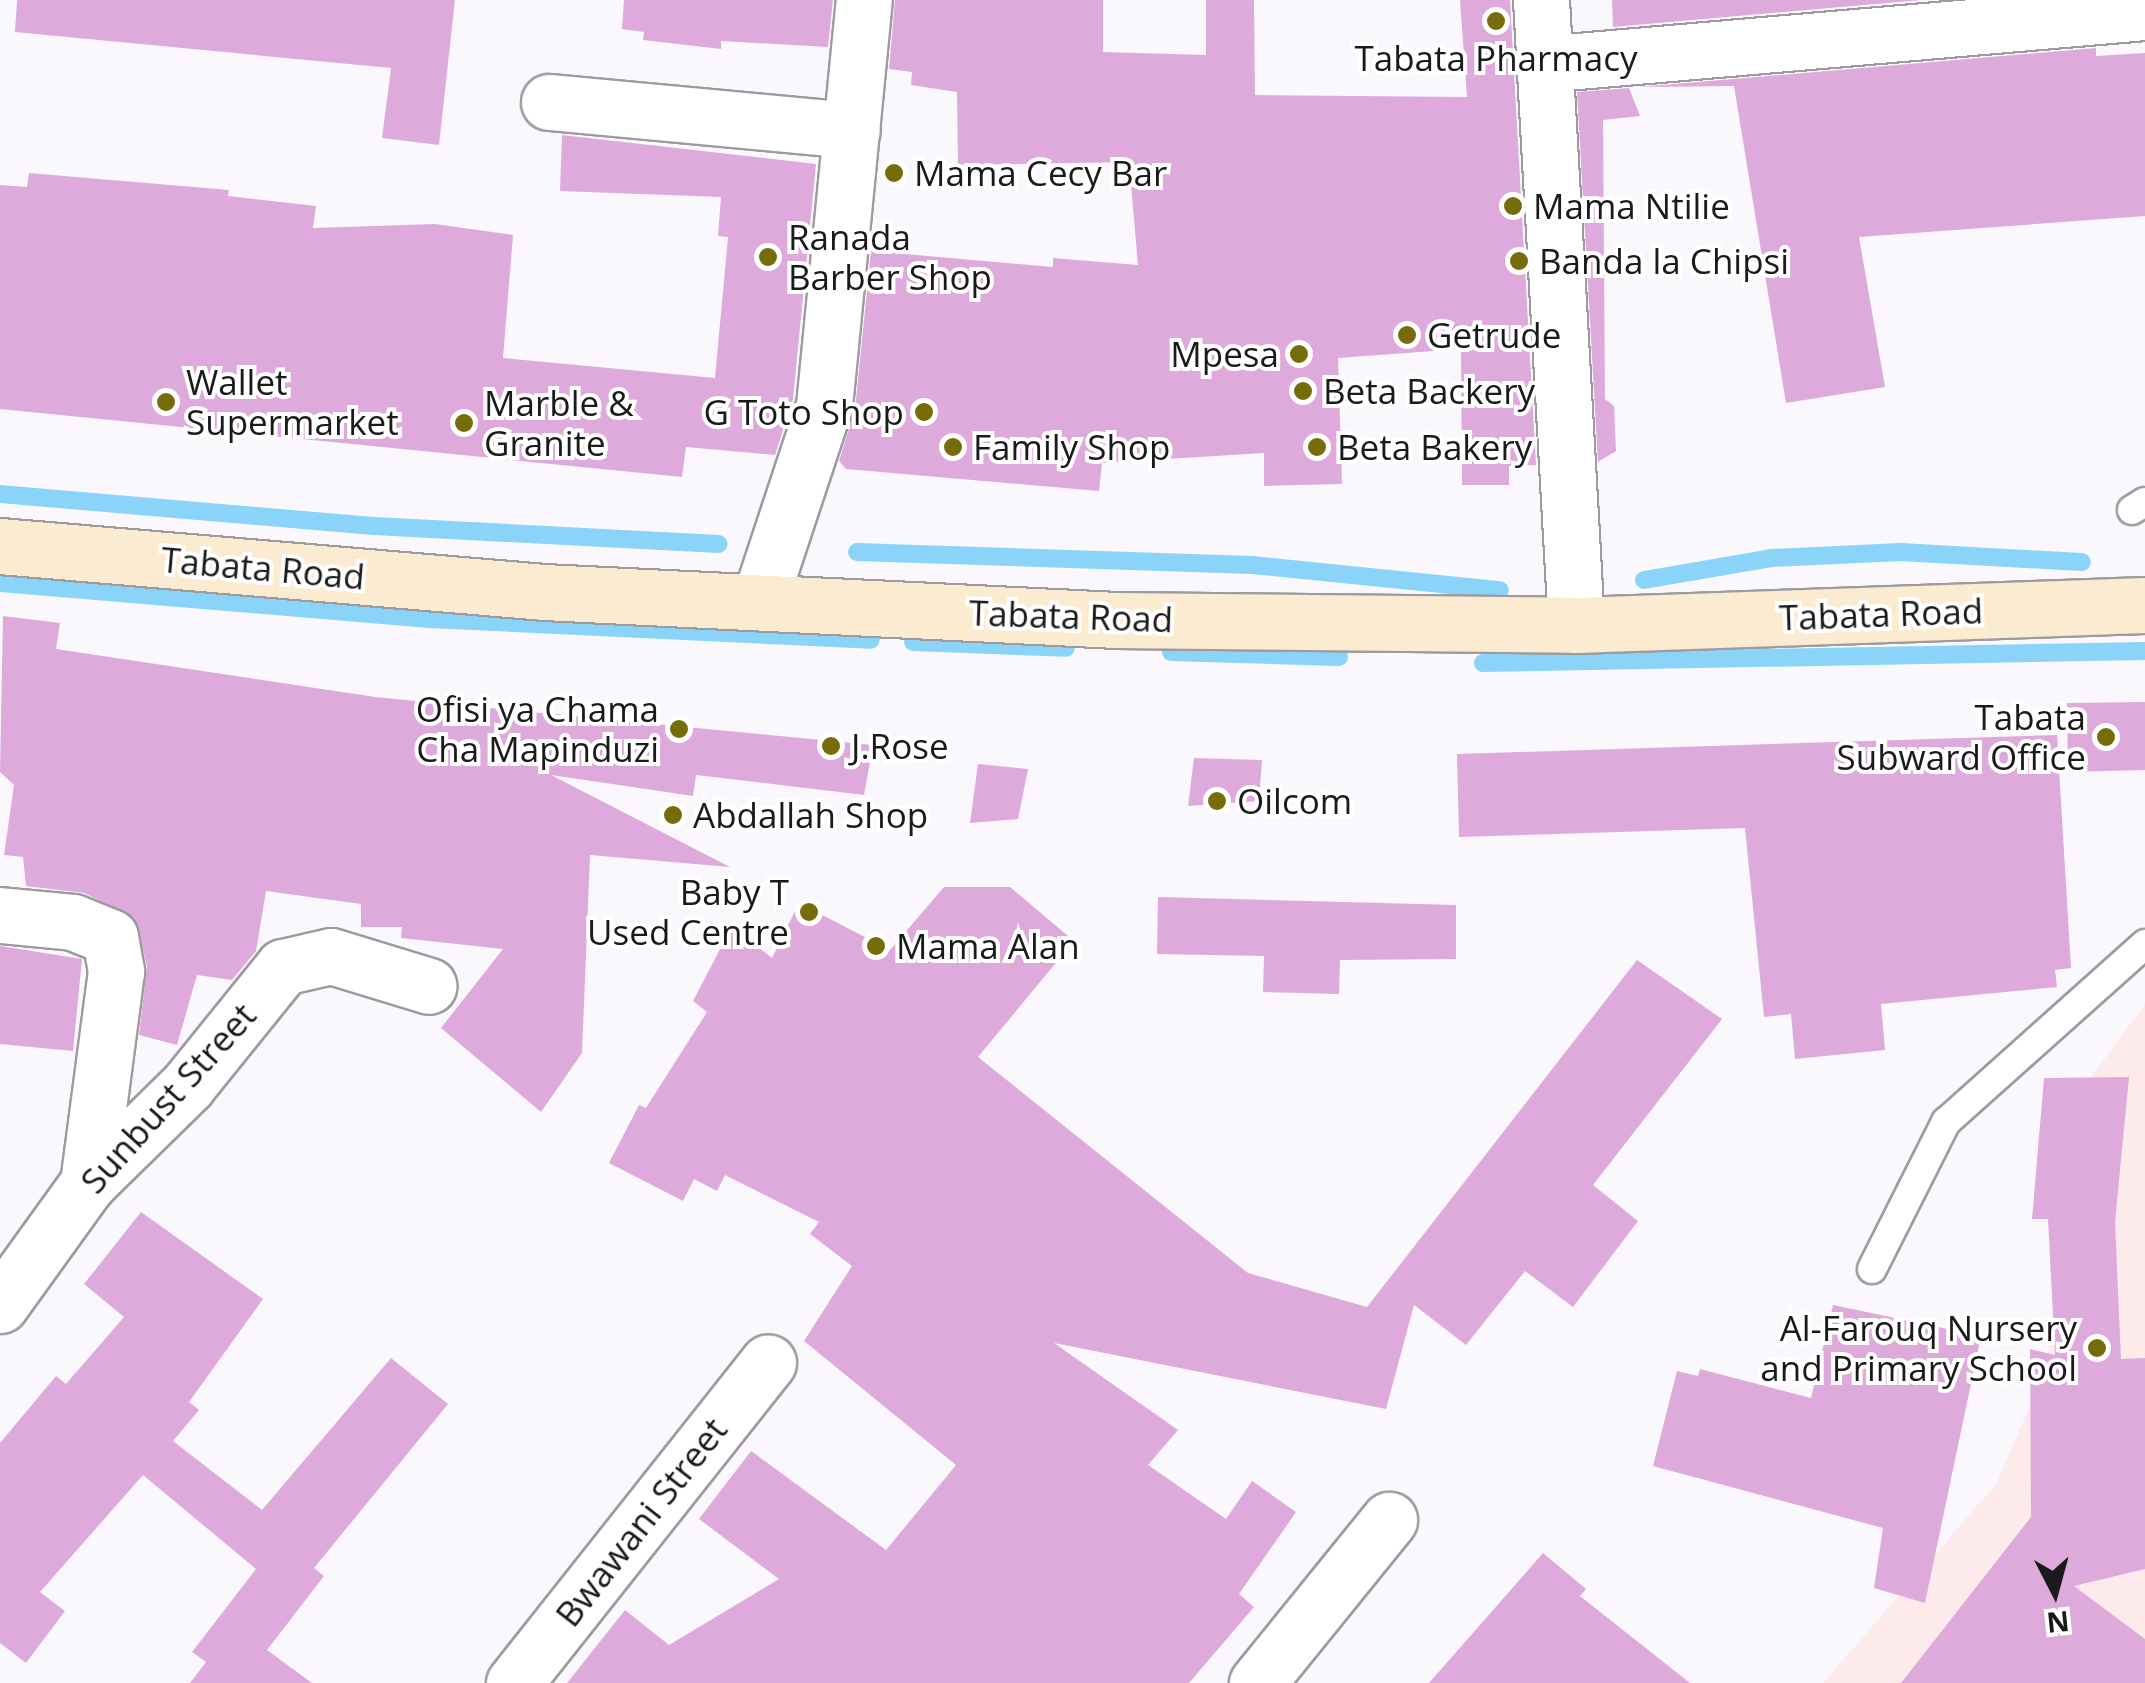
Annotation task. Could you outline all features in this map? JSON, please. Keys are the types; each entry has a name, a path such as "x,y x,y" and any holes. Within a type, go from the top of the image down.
{"main road":[{"name":"Tabata Road","path":"0,546 759,602 1116,620 1576,625 2145,605"}],"street":[{"path":"759,602 824,406 864,0"},
{"path":"1541,0 1576,625"},
{"path":"1543,64 2145,12"},
{"path":"549,102 852,130"},
{"path":"0,916 72,922 110,937 116,971 88,1183"},
{"name":"Sunbust Street","path":"0,1304 88,1183 187,1086 283,967 331,956 428,986"},
{"name":"Bwawani Street","path":"514,1683 768,1362"},
{"path":"1257,1683 1389,1520"}],"lane":[{"path":"1872,1269 1946,1122 2145,944"}],"shaded area":[{"name":"Al-Farouq Nursery and Primary School","path":"2145,1004 2145,1683 1823,1683 1996,1484 2039,1385 2060,1311 2077,1096"}],"building":[{"path":"17,0 455,0 439,145 382,138 391,68 15,32"},
{"path":"624,0 833,0 828,47 721,41 721,49 643,40 644,32 622,29"},
{"path":"895,0 1103,0 1103,52 1206,55 1206,0 1254,0 1255,95 1467,97 1460,0 1510,0 1536,465 1509,466 1509,485 1462,485 1461,349 1338,358 1342,484 1264,486 1264,453 1102,463 1099,491 846,469 839,461 855,409 871,251 1053,267 1053,258 1138,265 1129,162 958,165 957,92 911,85 912,72 889,69"},
{"path":"1612,0 1921,0 1613,27"},
{"path":"2096,48 2096,56 2145,53 2145,216 1859,237 1885,387 1786,403 1734,86 1639,87"},
{"path":"1629,88 1640,116 1603,120 1605,399 1614,406 1616,451 1598,462 1577,92"},
{"path":"562,135 816,164 793,399 775,455 686,447 682,477 0,409 0,185 27,187 29,173 229,190 228,196 316,206 313,228 435,224 513,235 503,358 715,378 728,237 718,236 721,197 560,191"},
{"path":"3,616 60,623 56,649 375,697 873,745 864,795 696,775 693,796 551,775 730,867 590,855 582,1053 541,1112 441,1028 503,949 401,938 402,927 361,927 361,904 266,891 256,951 232,980 197,975 177,1045 139,1035 147,966 134,917 84,893 26,886 23,857 4,855 14,785 0,772"},
{"name":"Tabata Subward Office","path":"2145,702 2145,770 2068,772 2067,703"},
{"path":"2057,735 2071,968 2055,970 2057,987 1881,1004 1885,1050 1795,1059 1791,1014 1764,1017 1745,828 1459,837 1457,754"},
{"path":"1194,758 1262,760 1259,801 1188,806"},
{"path":"978,764 1028,769 1018,819 970,823"},
{"path":"944,887 1010,887 1074,941 978,1057 1248,1273 1367,1307 1637,960 1722,1019 1593,1185 1638,1221 1573,1307 1525,1271 1466,1345 1414,1305 1386,1409 1054,1343 1178,1430 1148,1465 1226,1519 1252,1481 1296,1512 1239,1594 1254,1607 1189,1683 567,1683 625,1610 669,1645 779,1579 699,1519 751,1451 886,1550 956,1465 804,1341 852,1266 810,1234 819,1222 725,1175 717,1191 694,1179 683,1201 609,1163 639,1105 646,1108 707,1012 693,1001 732,926 772,958 799,903 890,950"},
{"path":"1158,897 1456,905 1456,959 1340,960 1339,994 1263,992 1264,956 1157,954"},
{"path":"0,946 82,959 73,1051 0,1044"},
{"name":"Al-Farouq Nursery and Primary School","path":"2129,1077 2115,1222 2121,1359 2145,1358 2145,1569 2074,1586 2145,1639 2145,1683 1901,1683 2031,1517 2030,1349 2055,1355 2048,1219 2032,1219 2044,1078"},
{"path":"141,1212 263,1299 189,1402 199,1410 173,1441 262,1510 391,1358 448,1404 314,1568 324,1576 267,1650 312,1683 190,1683 206,1662 192,1652 256,1569 143,1475 40,1592 65,1611 26,1663 0,1643 0,1443 56,1376 66,1384 124,1317 84,1284"},
{"path":"1833,1305 1981,1336 1925,1603 1874,1588 1883,1528 1653,1466 1677,1371 1698,1376 1700,1369 1811,1398"},
{"path":"1543,1553 1586,1589 1580,1596 1690,1683 1429,1683"}],"waterway":[{"path":"0,494 374,526 719,544"},
{"path":"857,552 1252,565 1500,590"},
{"path":"1644,580 1771,558 1901,552 2082,562"},
{"path":"0,583 429,619 871,640"},
{"path":"913,642 1066,648"},
{"path":"1483,663 2145,651"},
{"path":"1171,652 1339,657"}],"place":[{"name":"Tabata Pharmacy","path":"1496,21"},
{"name":"Mama Cecy Bar","path":"894,173"},
{"name":"Mama Ntilie","path":"1513,206"},
{"name":"Ranada Barber Shop","path":"768,257"},
{"name":"Banda la Chipsi","path":"1519,261"},
{"name":"Getrude","path":"1407,335"},
{"name":"Mpesa","path":"1299,354"},
{"name":"Beta Backery","path":"1303,391"},
{"name":"Wallet Supermarket","path":"166,402"},
{"name":"G Toto Shop","path":"924,412"},
{"name":"Marble & Granite","path":"464,423"},
{"name":"Family Shop","path":"953,447"},
{"name":"Beta Bakery","path":"1317,447"},
{"name":"Ofisi ya Chama Cha Mapinduzi","path":"679,729"},
{"name":"Tabata Subward Office","path":"2106,737"},
{"name":"J.Rose","path":"831,746"},
{"name":"Oilcom","path":"1217,801"},
{"name":"Abdallah Shop","path":"673,815"},
{"name":"Baby T Used Centre","path":"809,912"},
{"name":"Mama Alan","path":"876,946"},
{"name":"Al-Farouq Nursery and Primary School","path":"2097,1348"}]}
